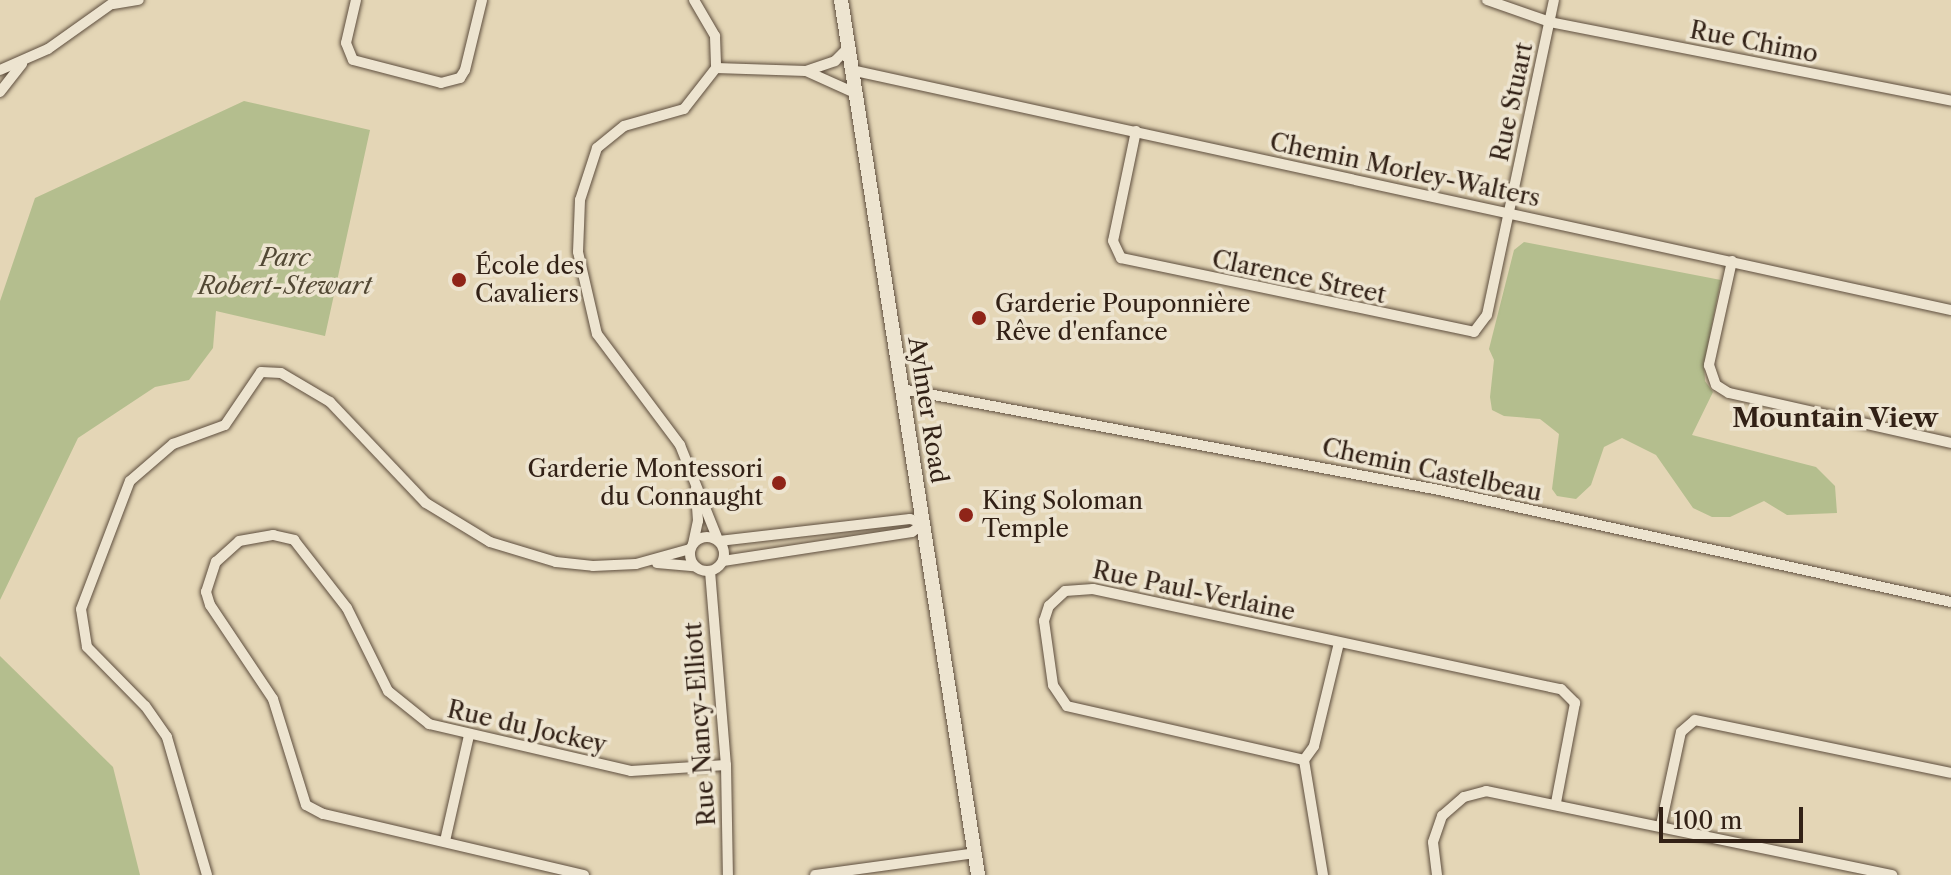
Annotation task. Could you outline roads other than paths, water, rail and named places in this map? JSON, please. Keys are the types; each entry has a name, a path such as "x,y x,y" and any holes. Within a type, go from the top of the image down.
{"main road":[{"name":"Aylmer Road","path":"841,0 978,875"}],"street":[{"path":"0,70 24,62 115,2 139,0"},
{"path":"356,0 346,43 353,60 441,83 460,78 465,70 482,0"},
{"path":"694,0 715,36 716,68 684,109 624,126 605,138 586,173 577,235 583,289 597,334 680,445 718,540 723,561"},
{"name":"Rue Chimo","path":"1487,0 1550,22 1951,101"},
{"name":"Rue Stuart","path":"1509,213 1554,0"},
{"path":"716,68 806,71 835,61 849,47"},
{"path":"0,92 24,62"},
{"name":"Chemin Morley-Walters","path":"851,70 1951,310"},
{"path":"806,71 855,93"},
{"name":"Clarence Street","path":"1136,131 1113,241 1118,255 1130,262 1474,332 1486,320 1509,213"},
{"path":"1732,261 1709,365 1716,385 1729,393 1951,443"},
{"path":"207,875 167,737 145,706 87,647 81,609 130,481 173,444 225,425 253,381 270,369 330,402 426,503 490,542 571,565 647,562 694,566 710,571 723,561 912,532 924,523"},
{"name":"Chemin Castelbeau","path":"902,389 1439,490 1951,602"},
{"path":"694,566 692,546 698,521 695,479"},
{"path":"647,562 692,546 702,537 718,540 910,519 924,523"},
{"name":"Rue du Jockey","path":"584,875 323,814 306,805 273,699 210,605 206,592 216,562 239,541 273,535 294,540 347,608 388,691 429,724 631,771 726,765"},
{"name":"Rue Nancy-Elliott","path":"710,571 726,765 728,875"},
{"name":"Rue Paul-Verlaine","path":"1304,760 1074,711 1053,685 1045,613 1059,595 1082,587 1567,692 1575,710 1556,803"},
{"path":"1323,875 1304,760 1314,746 1339,643"},
{"path":"1661,825 1681,732 1695,720 1951,773"},
{"path":"445,841 469,735"},
{"path":"1437,875 1435,833 1442,816 1464,797 1498,791 1892,875"},
{"path":"815,875 976,853"}],"place":[{"name":"École des Cavaliers","path":"459,280"},
{"name":"Garderie Pouponnière Rêve d'enfance","path":"979,318"},
{"name":"Garderie Montessori du Connaught","path":"779,483"},
{"name":"King Soloman Temple","path":"966,515"}],"district":[{"name":"Mountain View","path":"1835,419"}],"park label":[{"name":"Parc Robert-Stewart","path":"285,272"}]}
